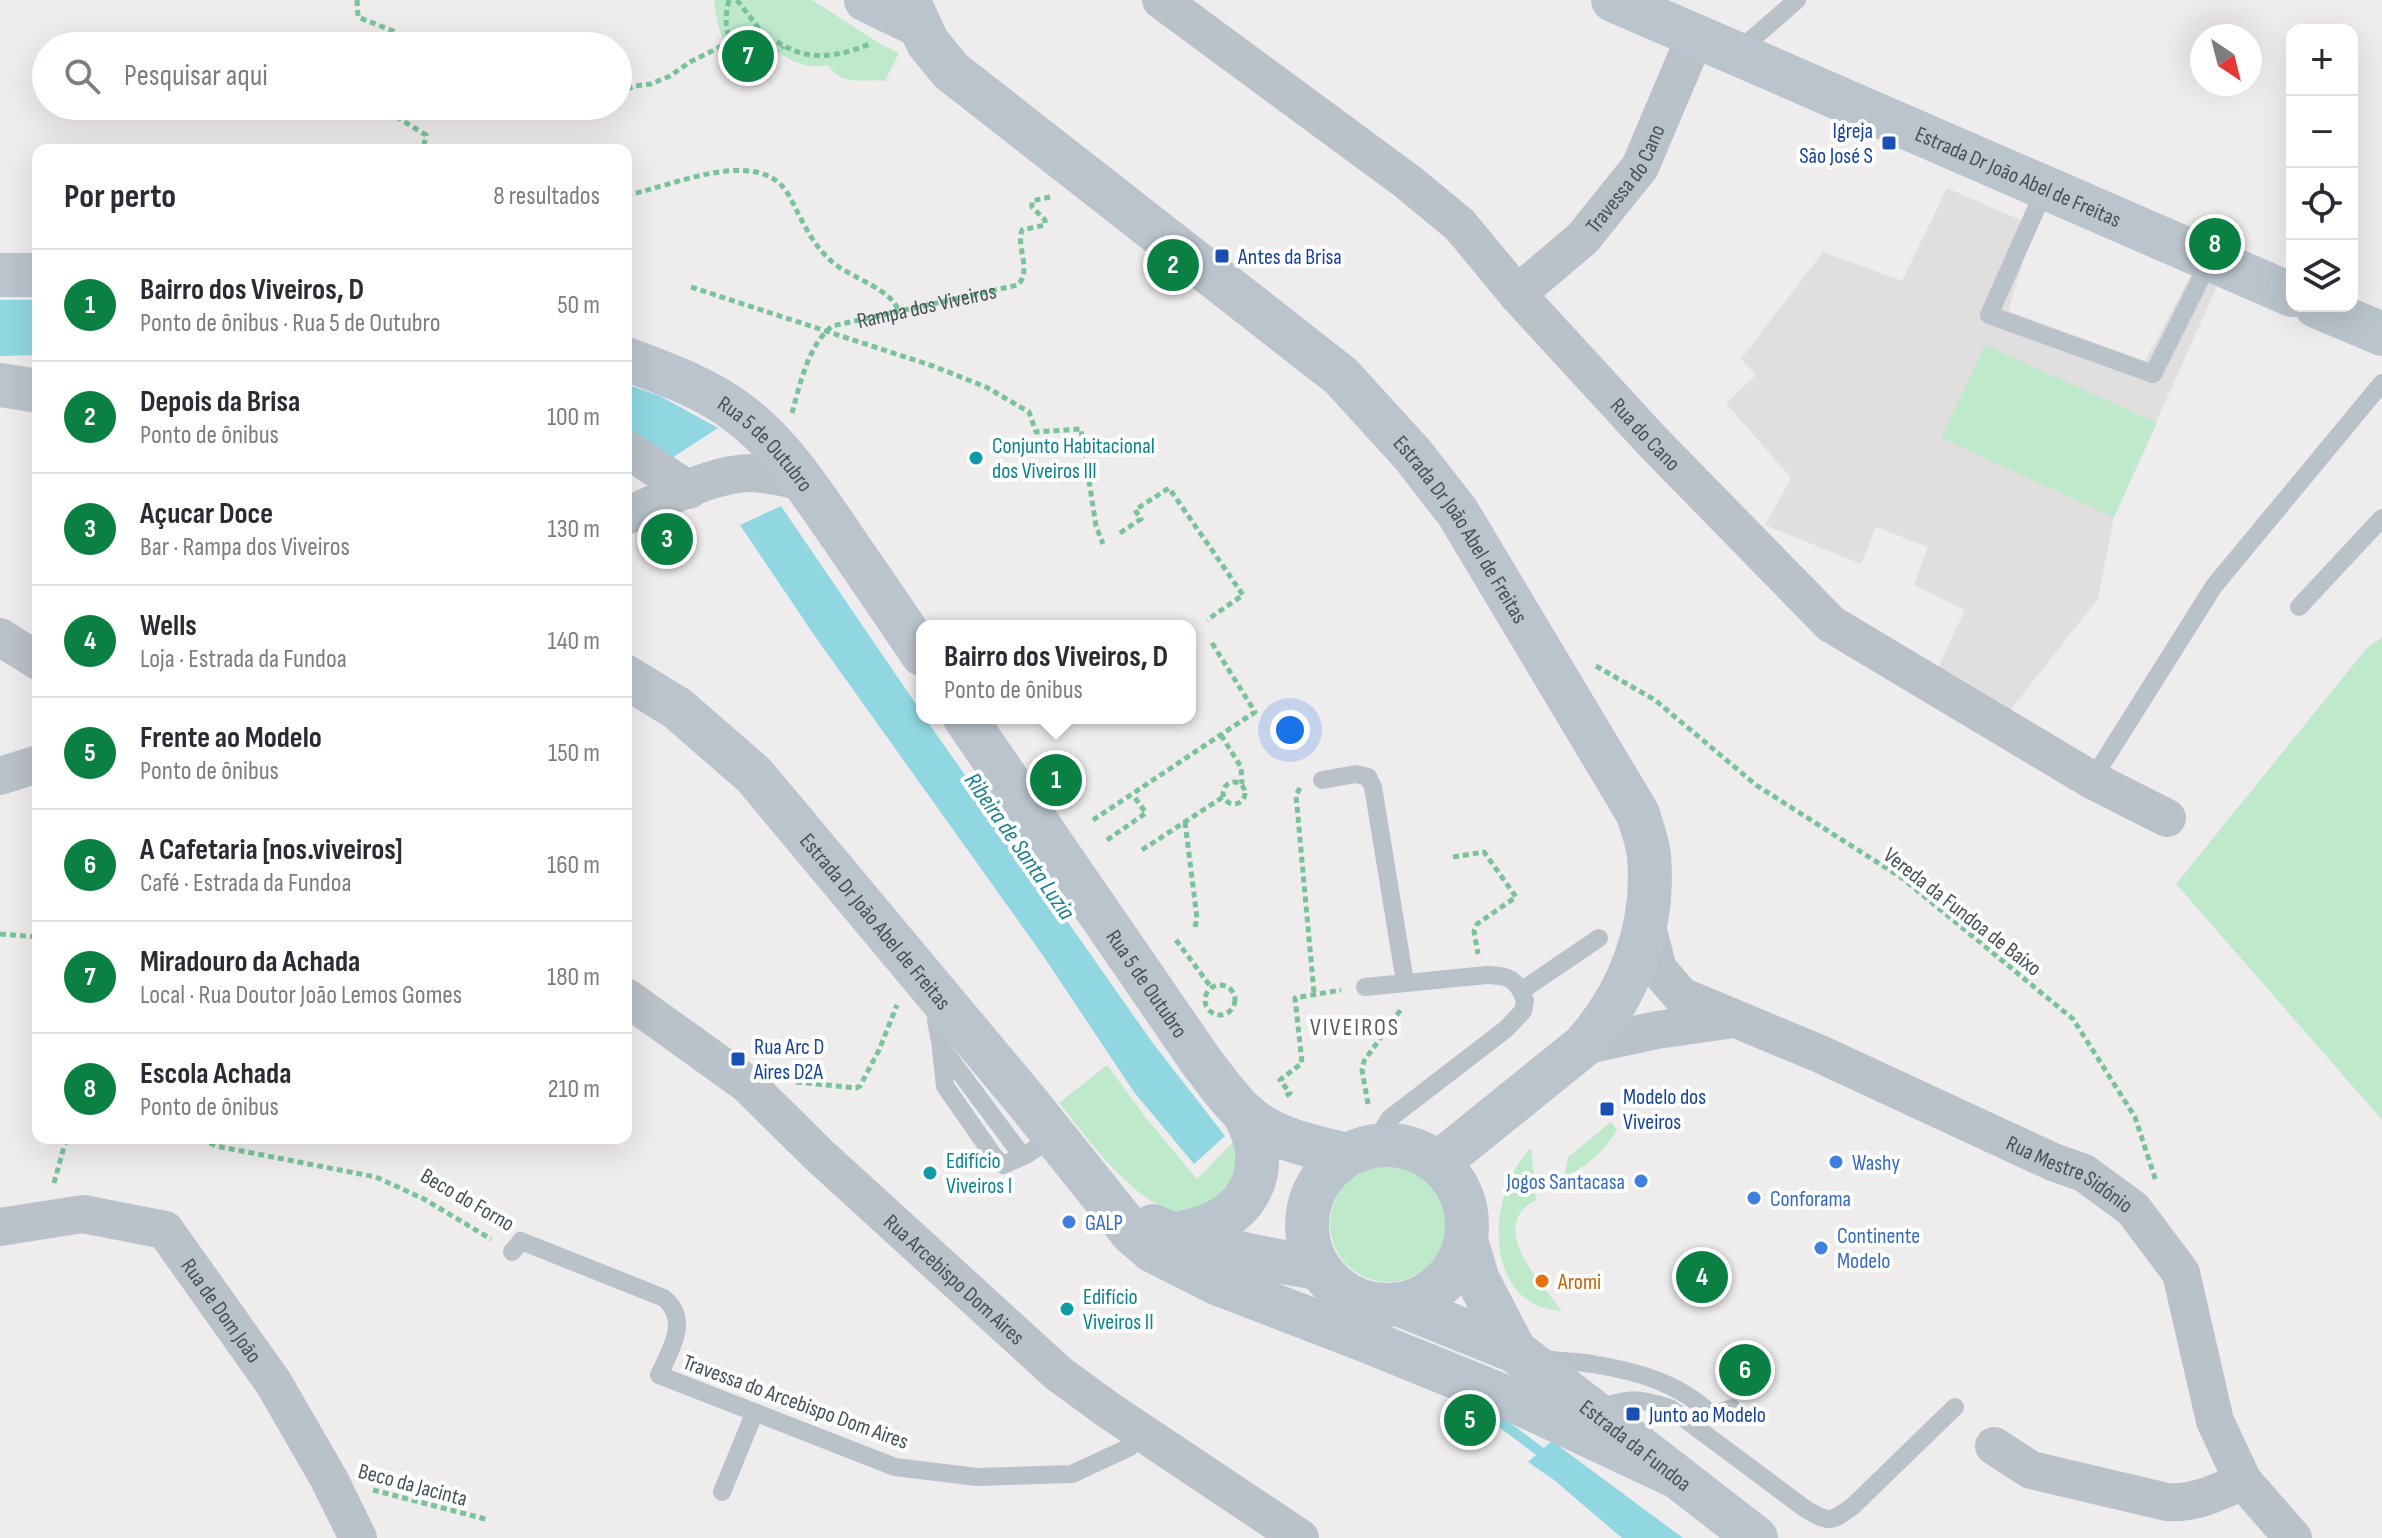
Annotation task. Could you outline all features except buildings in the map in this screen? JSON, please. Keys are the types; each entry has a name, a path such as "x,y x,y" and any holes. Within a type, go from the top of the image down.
{"main road":[{"name":"Estrada Dr João Abel de Freitas","path":"1613,0 2286,292"},
{"name":"Estrada Dr João Abel de Freitas","path":"913,12 951,71 1341,376 1413,455 1458,513 1638,814 1649,854 1646,924 1623,992 1593,1035 1438,1163"},
{"path":"871,21 913,12"},
{"path":"0,275 32,275"},
{"path":"2330,312 2382,334"},
{"name":"Rua 5 de Outubro","path":"632,361 691,384 727,405 773,445 803,482 916,645"},
{"path":"0,385 32,390"},
{"name":"Estrada Dr João Abel de Freitas","path":"632,681 677,708 754,775 922,997 1040,1145 1100,1192 1145,1222 1174,1235 1265,1261 1318,1268"},
{"name":"Rua 5 de Outubro","path":"969,724 1203,1064 1243,1112 1284,1137 1363,1136"},
{"path":"1174,1235 1216,1222 1247,1197 1258,1171 1258,1144 1243,1112"},
{"path":"1363,1136 1419,1151 1438,1163 1453,1178 1463,1197 1467,1219 1466,1240 1460,1259 1443,1282 1420,1299 1401,1305 1377,1305 1354,1299 1333,1286 1318,1268 1307,1238 1309,1205 1321,1178 1363,1136"},
{"name":"Estrada Dr João Abel de Freitas","path":"1100,1192 1132,1233 1153,1251 1216,1283 1517,1402 1671,1474"},
{"name":"Estrada da Fundoa","path":"1466,1240 1478,1280 1516,1352"},
{"name":"Estrada da Fundoa","path":"1401,1305 1516,1352 1756,1538"}],"street":[{"name":"Rua do Cano","path":"1161,0 1408,182 1460,225 1517,294 1652,441 1831,624 2092,780 2167,818"},
{"name":"Travessa do Cano","path":"1517,294 1583,238 1640,167 1695,37"},
{"path":"632,453 689,490"},
{"path":"632,514 716,480 749,473 803,482"},
{"path":"0,637 32,657"},
{"path":"0,776 32,766"},
{"name":"Rua Mestre Sidónio","path":"1646,924 1658,969 1681,996 1820,1054 2053,1162 2084,1173 2133,1209 2181,1273 2215,1421 2243,1481 2293,1538"},
{"name":"Rua Arcebispo Dom Aires","path":"632,1001 747,1084 820,1156 1059,1374 1300,1538"},
{"path":"1593,1035 1734,1019"},
{"name":"Rua de Dom João","path":"0,1227 83,1214 165,1230 273,1382 329,1479 358,1538"},
{"path":"1994,1446 2031,1470 2167,1502 2200,1500 2243,1481"}],"lane":[{"path":"1734,54 1797,0"},
{"path":"2045,189 1989,315 2153,374 2210,260"},
{"path":"2092,780 2214,586 2382,383"},
{"path":"2299,607 2382,518"},
{"path":"1322,780 1356,774 1368,777 1373,787 1405,982"},
{"path":"1521,991 1599,938"},
{"path":"1363,1136 1515,1020 1523,1011 1525,1001 1515,981 1507,976 1480,975 1365,987"},
{"path":"922,997 936,1021 945,1086 993,1155 1003,1165 1040,1145"},
{"name":"Beco do Forno","path":"512,1252 521,1241 664,1298 675,1307 678,1321 659,1375"},
{"path":"1516,1352 1645,1374 1696,1399 1712,1415 1732,1408"},
{"name":"Travessa do Arcebispo Dom Aires","path":"659,1375 895,1467 977,1477 1072,1474 1130,1447 1144,1433"},
{"path":"1591,1411 1624,1399 1647,1401 1670,1408 1824,1520 1834,1520 1853,1506 1955,1407"},
{"path":"722,1492 754,1414"}],"path":[{"path":"357,0 358,17 395,32"},
{"path":"729,0 726,28 731,40 748,49 775,40 804,54 829,57 871,21"},
{"path":"737,0 770,43"},
{"path":"632,87 651,84 670,76 722,46 749,59 783,46"},
{"path":"402,120 426,135 424,144"},
{"path":"632,194 722,170 744,169 764,176 781,184 810,239 826,257 847,273 893,298 898,311"},
{"name":"Rampa dos Viveiros","path":"790,419 805,370 832,326 1018,285 1023,280 1024,263 1019,239 1022,230 1045,225 1045,220 1032,207 1032,201 1039,199"},
{"path":"691,287 827,330 986,387 1029,412 1036,432 1081,429 1096,526 1103,544"},
{"path":"1120,533 1141,519 1135,510 1169,488 1243,595 1207,620"},
{"path":"1093,820 1255,712 1212,643"},
{"name":"Vereda da Fundoa de Baixo","path":"1586,661 1655,700 1756,785 1902,878 2073,1019 2135,1117 2157,1184"},
{"path":"1220,735 1241,767 1245,794 1240,802 1230,803 1223,797"},
{"path":"1314,993 1296,795 1302,786 1322,780"},
{"path":"1223,797 1227,783 1242,784"},
{"path":"1107,840 1146,813 1133,794"},
{"path":"1142,850 1223,797"},
{"path":"1185,822 1197,918 1195,927"},
{"path":"1453,857 1484,852 1516,897 1477,924 1474,931 1480,975"},
{"path":"0,934 32,937"},
{"path":"1176,940 1211,987"},
{"path":"1363,1136 1364,1061 1400,1013 1406,1000 1405,982"},
{"path":"1223,985 1233,993 1233,1006 1228,1011 1216,1014 1210,1011 1205,1000 1211,987 1223,985"},
{"path":"1280,1080 1302,1063 1295,998 1365,987"},
{"path":"747,1084 767,1079 856,1088 879,1050 922,997"},
{"path":"49,1220 65,1144"},
{"name":"Beco do Forno","path":"212,1144 376,1177 424,1199 512,1252"},
{"name":"Beco da Jacinta","path":"329,1479 489,1520"}],"shaded area":[{"path":"1947,188 2034,226 2008,311 2145,361 2191,275 2217,286 2114,517 2098,599 2007,714 1935,674 1965,610 1914,585 1928,547 1876,527 1861,564 1765,525 1791,478 1726,403 1756,375 1741,359 1823,252 1902,281"}],"green space":[{"path":"714,0 812,0 899,53 885,81 840,77 828,65 799,63 773,48 745,55 728,46 723,38"},
{"path":"1985,345 2157,423 2114,517 1941,438"},
{"path":"2382,637 2382,1120 2176,884 2366,649"},
{"path":"1107,1065 1197,1179 1233,1142 1234,1176 1221,1195 1190,1211 1172,1210 1135,1189 1100,1153 1059,1103"},
{"path":"1611,1122 1617,1130 1607,1144 1588,1163 1564,1177 1568,1157"},
{"path":"1531,1148 1535,1185 1529,1187 1535,1189 1536,1200 1522,1211 1516,1225 1517,1239 1532,1271 1562,1311 1536,1305 1517,1290 1505,1269 1499,1244 1505,1191 1516,1167"},
{"path":"1388,1166 1410,1170 1429,1183 1442,1202 1446,1224 1442,1246 1429,1265 1410,1278 1388,1282 1366,1278 1347,1265 1334,1246 1330,1224 1334,1202 1347,1183 1366,1170"}],"water":[{"path":"0,300 32,300 32,355 0,356"},
{"path":"632,386 660,396 718,428 781,506 916,704 916,724 929,724 1152,1042 1225,1136 1194,1164 1134,1092 1044,957 814,635 740,525 672,458 632,435"},
{"path":"1552,1441 1683,1538 1622,1538 1528,1462"}],"pier":[{"path":"718,428 781,506 740,525 672,458"}],"waterway":[{"name":"Ribeira de Santa Luzia","path":"1483,1409 1550,1459"}],"place":[{"name":"Miradouro da Achada","path":"748,56"},
{"name":"Igreja São José S","path":"1889,143"},
{"name":"Escola Achada","path":"2215,244"},
{"name":"Antes da Brisa","path":"1222,256"},
{"name":"Depois da Brisa","path":"1173,265"},
{"name":"Conjunto Habitacional dos Viveiros III","path":"976,458"},
{"name":"Açucar Doce","path":"667,539"},
{"name":"Bairro dos Viveiros, D","path":"1056,780"},
{"name":"Rua Arc D Aires D2A","path":"738,1059"},
{"name":"Modelo dos Viveiros","path":"1607,1109"},
{"name":"Washy","path":"1836,1162"},
{"name":"Edifício Viveiros I","path":"930,1173"},
{"name":"Jogos Santacasa","path":"1641,1181"},
{"name":"Conforama","path":"1754,1198"},
{"name":"GALP","path":"1069,1222"},
{"name":"Continente Modelo","path":"1821,1248"},
{"name":"Wells","path":"1702,1277"},
{"name":"Aromi","path":"1542,1281"},
{"name":"Edifício Viveiros II","path":"1067,1309"},
{"name":"A Cafetaria [nos.viveiros]","path":"1745,1370"},
{"name":"Junto ao Modelo","path":"1633,1414"},
{"name":"Frente ao Modelo","path":"1470,1420"}],"district":[{"name":"VIVEIROS","path":"1355,1027"}]}
